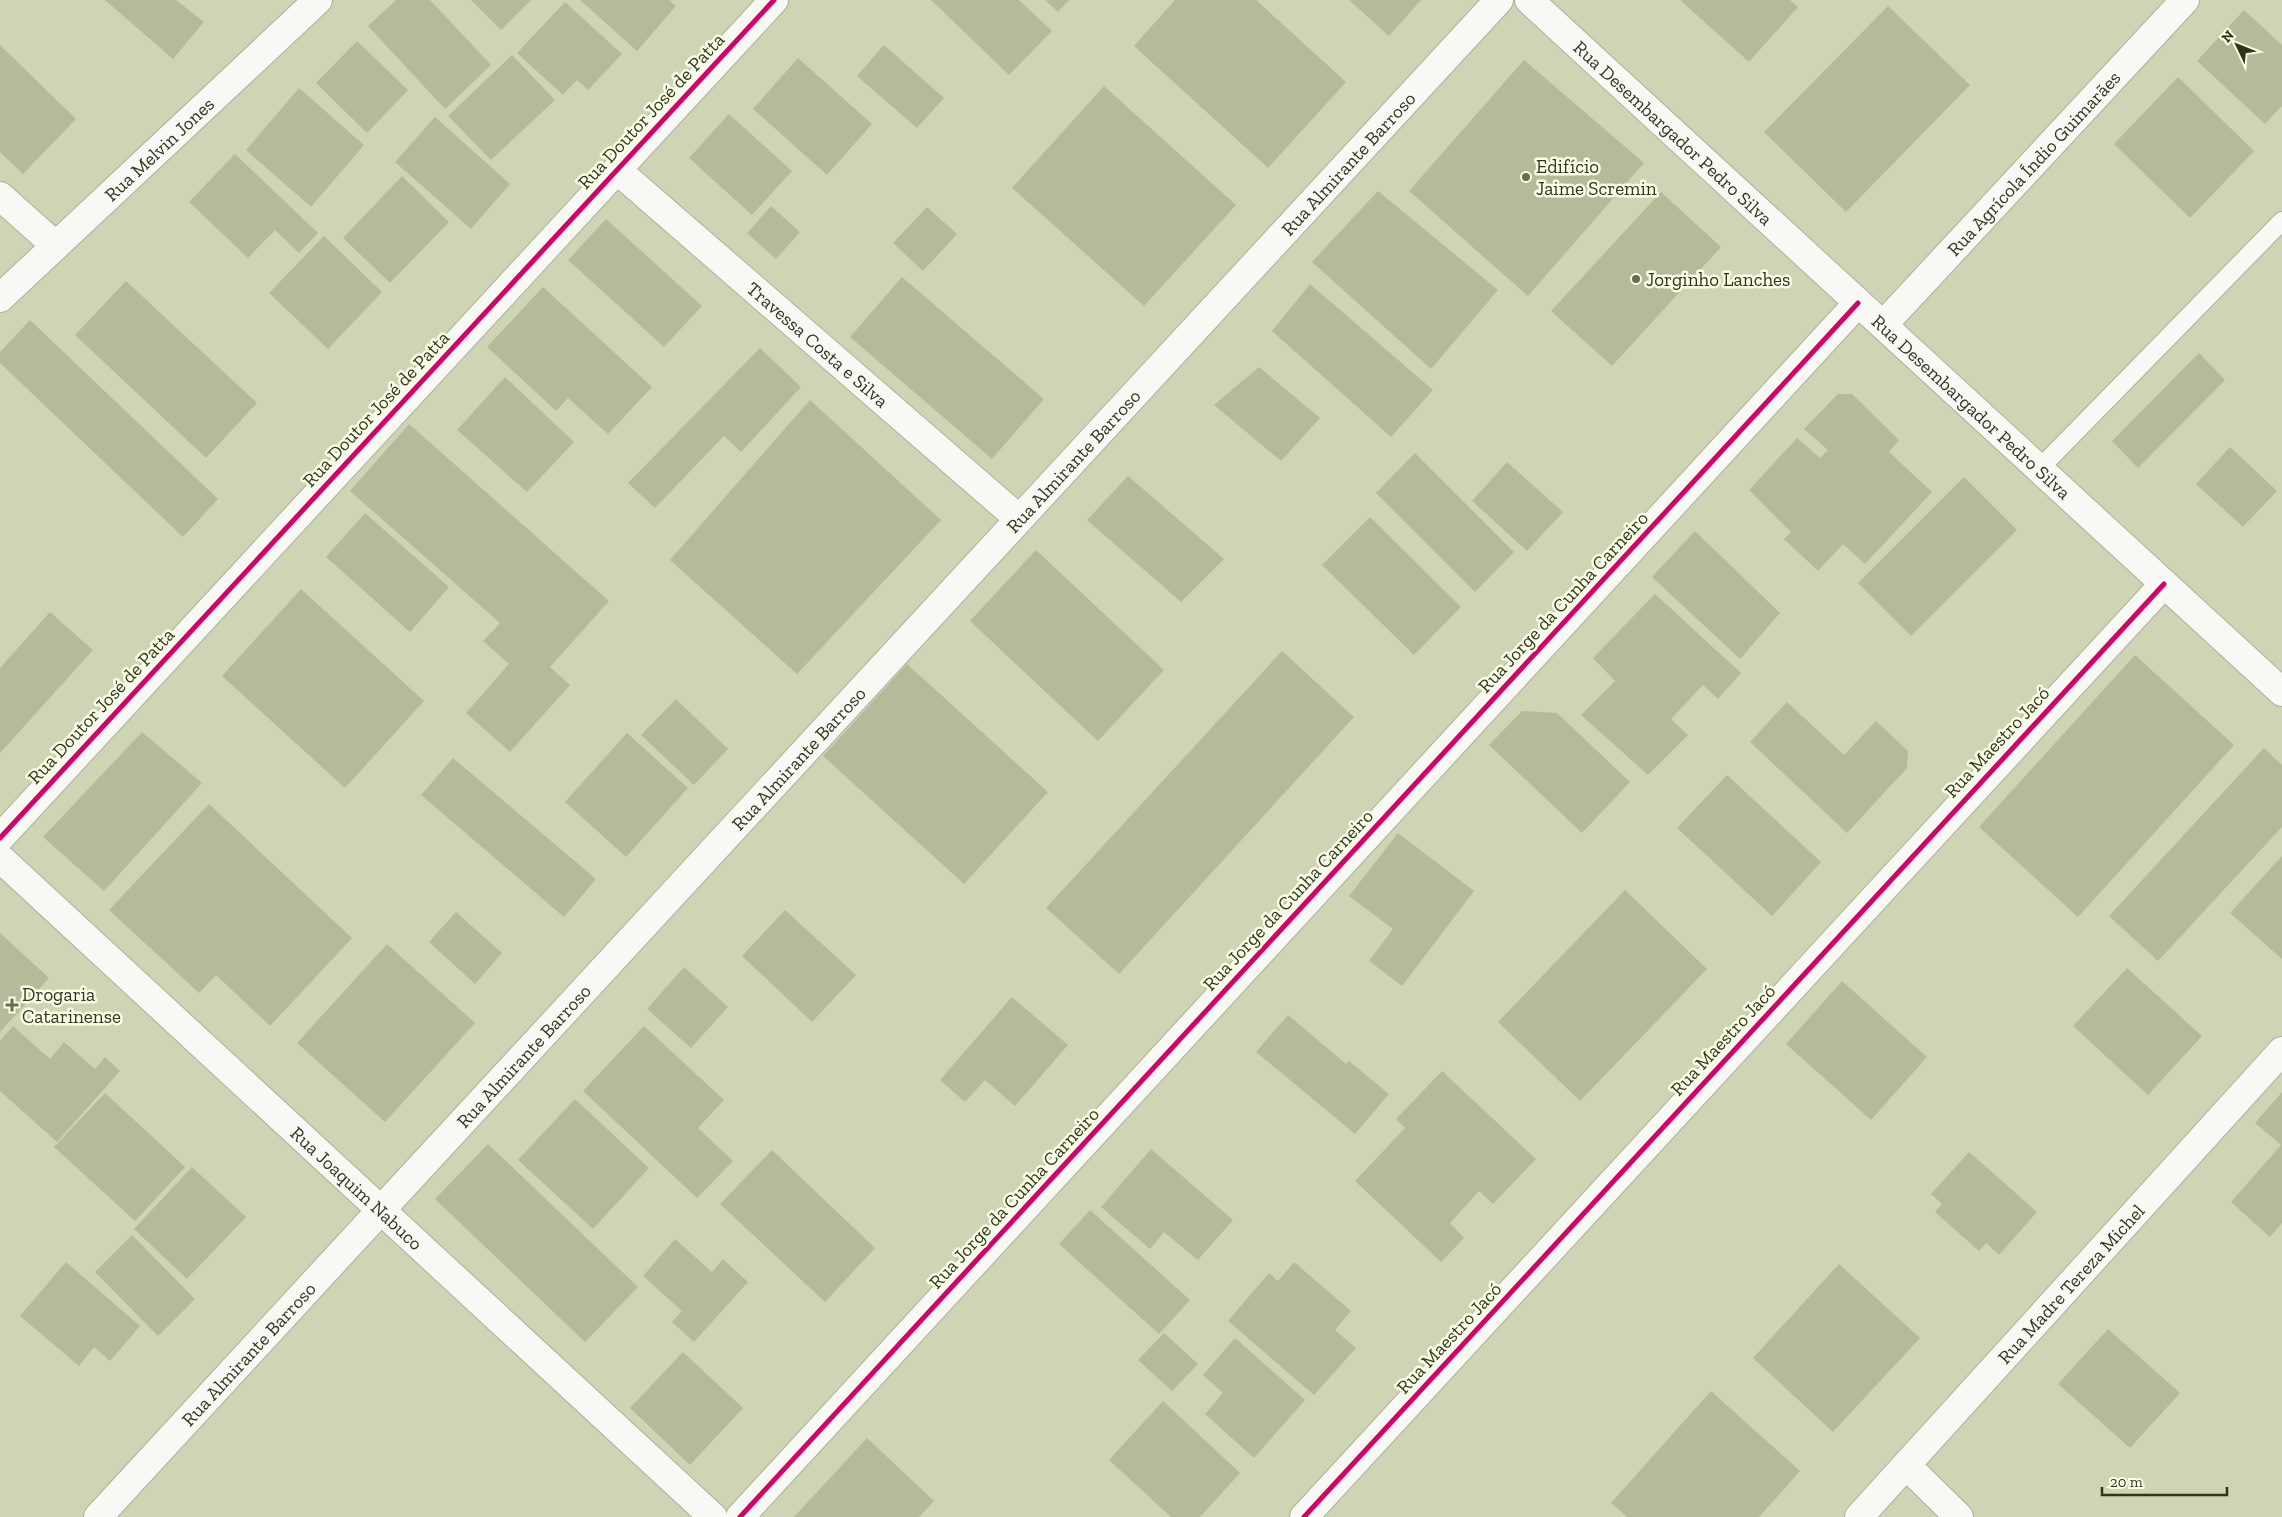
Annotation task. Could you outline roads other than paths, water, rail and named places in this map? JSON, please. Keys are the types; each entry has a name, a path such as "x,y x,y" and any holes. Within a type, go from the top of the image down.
{"street":[{"name":"Rua Melvin Jones","path":"0,298 318,0"},
{"name":"Rua Doutor José de Patta","path":"0,838 774,0"},
{"name":"Rua Almirante Barroso","path":"98,1517 1499,0"},
{"name":"Rua Desembargador Pedro Silva","path":"1529,0 2282,692"},
{"name":"Rua Agrícola Índio Guimarães","path":"1883,325 2184,0"},
{"name":"Travessa Costa e Silva","path":"617,170 1019,520"},
{"path":"0,196 56,246"},
{"name":"Rua Jorge da Cunha Carneiro","path":"740,1517 1858,303"},
{"name":"Rua Maestro Jacó","path":"1304,1517 2164,584"},
{"name":"Rua Joaquim Nabuco","path":"0,858 713,1517"},
{"name":"Rua Madre Tereza Michel","path":"1859,1517 2282,1052"},
{"path":"1906,1465 1959,1517"}],"lane":[{"path":"2039,469 2282,220"}],"place":[{"name":"Edifício Jaime Scremin","path":"1526,177"},
{"name":"Jorginho Lanches","path":"1636,279"},
{"name":"Drogaria Catarinense","path":"12,1005"}]}
